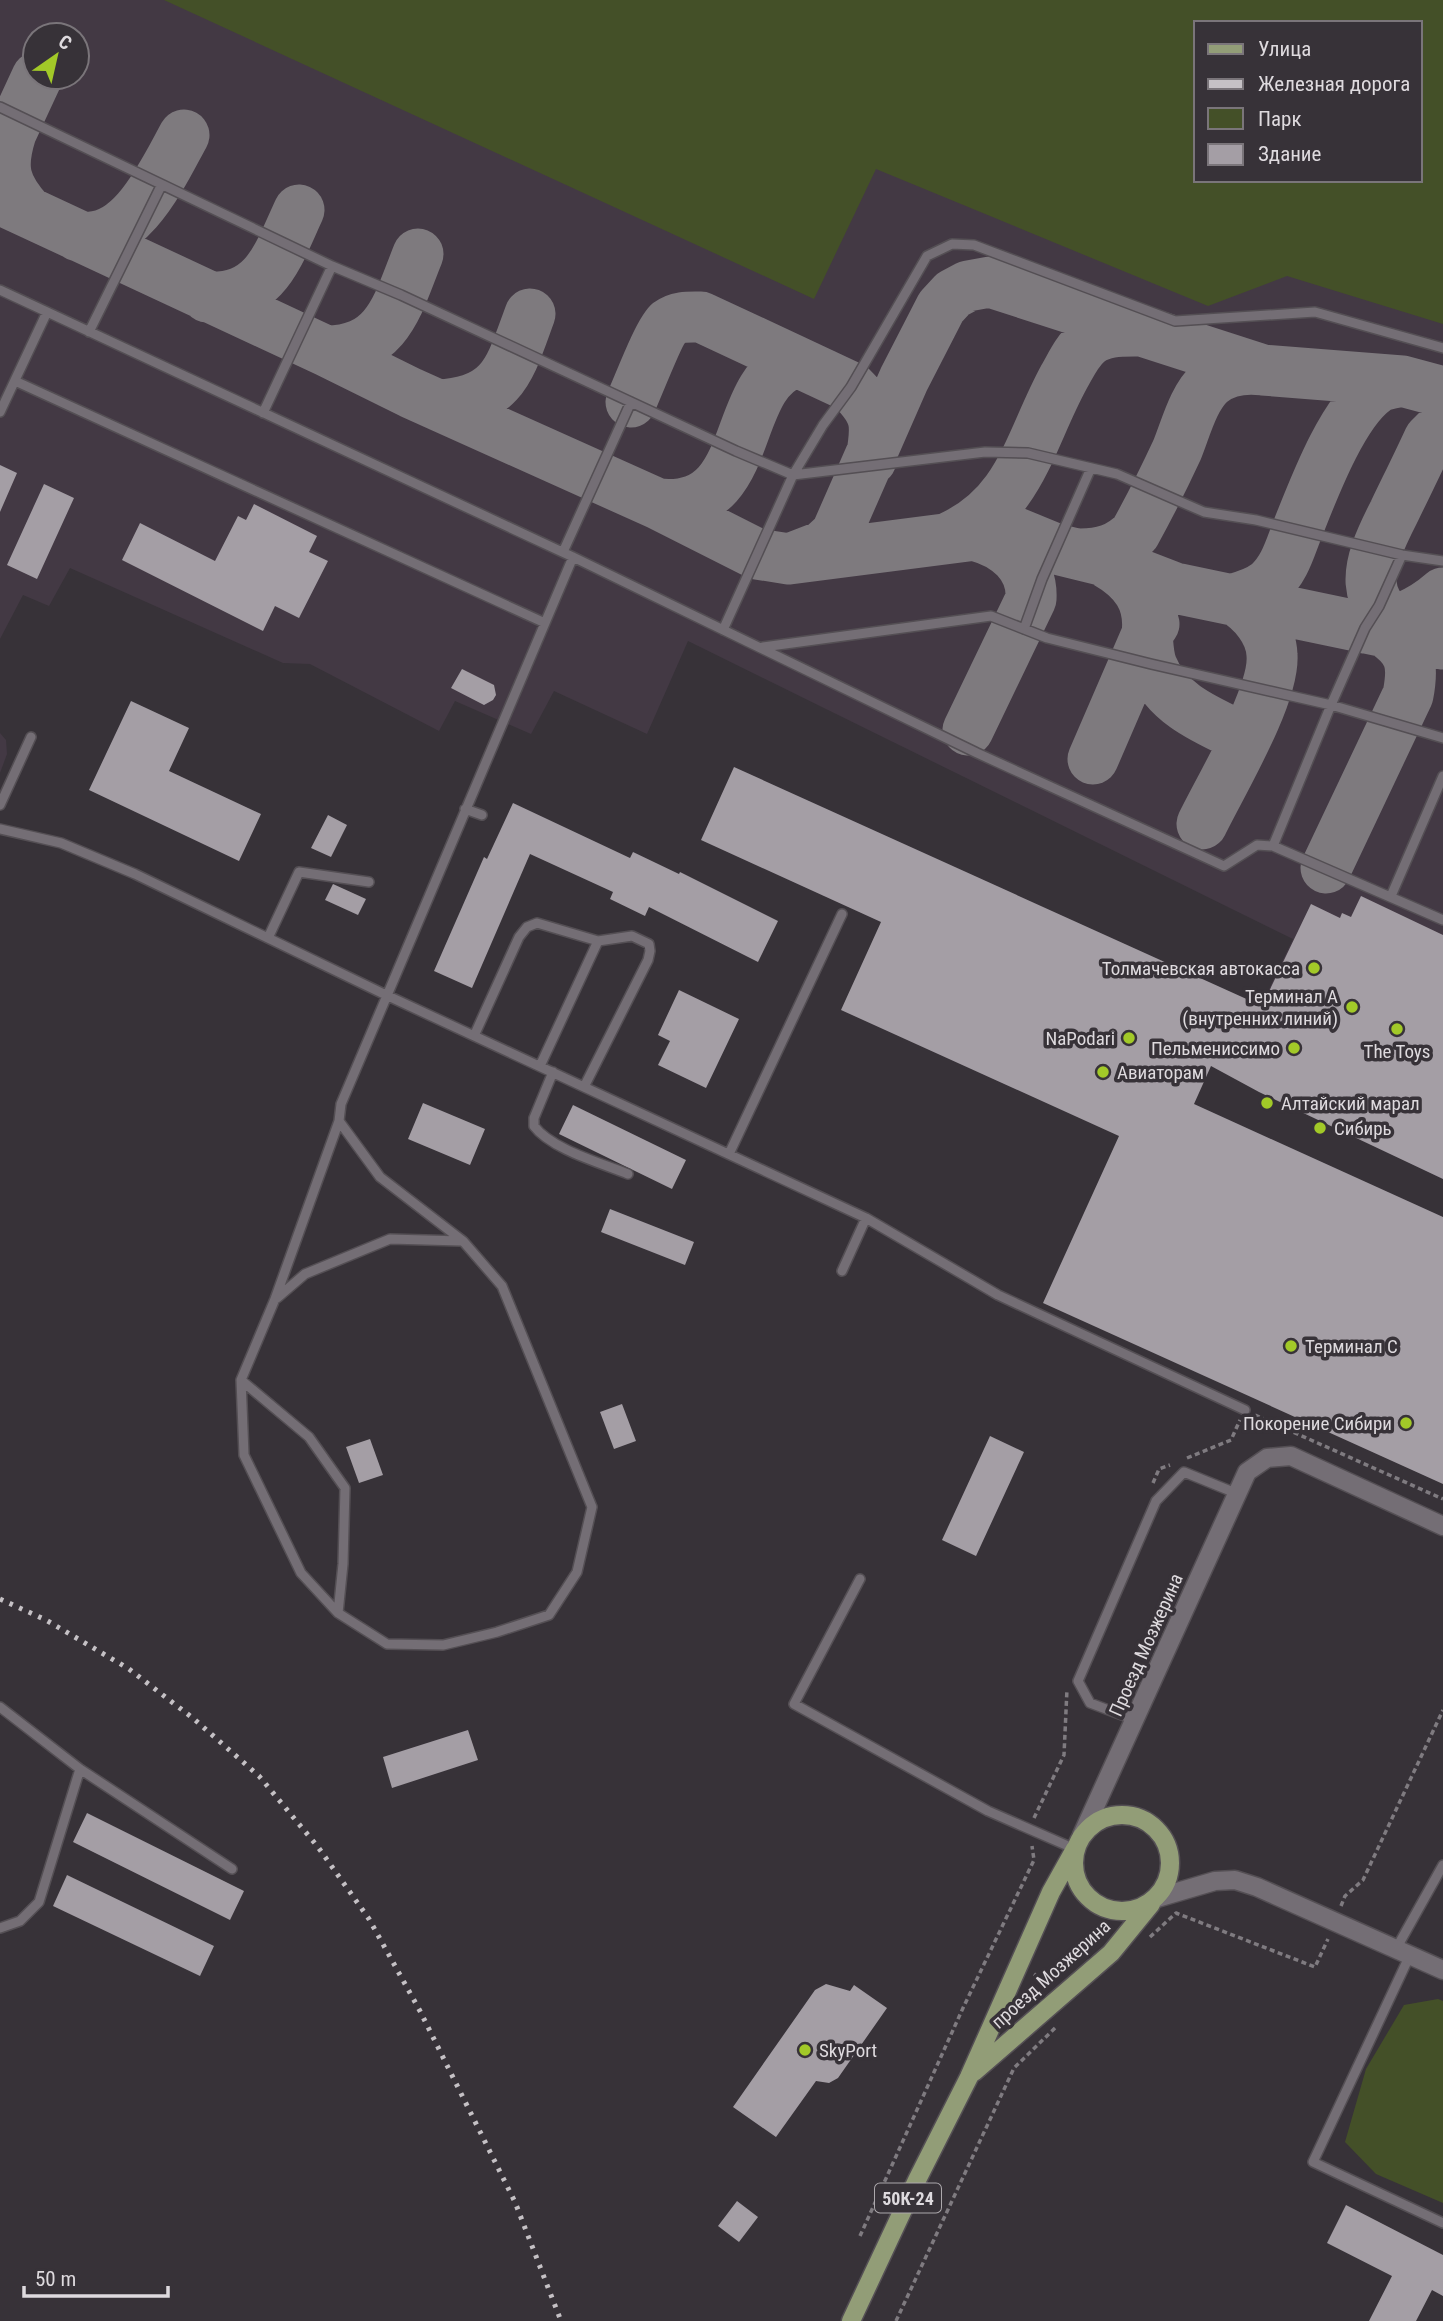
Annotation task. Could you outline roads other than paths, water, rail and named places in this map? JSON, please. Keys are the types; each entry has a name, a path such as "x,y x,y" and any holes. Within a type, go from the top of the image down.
{"main road":[{"path":"1079,1842 1094,1823 1116,1815 1140,1818 1154,1826 1164,1839 1170,1854 1166,1885 1157,1898"},
{"name":"Проезд Мозжерина","path":"1079,1842 1073,1865 1076,1881 1084,1895 1097,1905 1112,1911 1128,1912 1157,1898"},
{"name":"проезд Мозжерина","path":"851,2321 969,2077 1051,1892 1079,1842"},
{"name":"проезд Мозжерина","path":"969,2077 1111,1953 1157,1898"}],"street":[{"name":"Проезд Мозжерина","path":"1079,1842 1247,1472 1267,1458 1291,1456 1443,1526"},
{"path":"1157,1898 1215,1881 1235,1880 1257,1887 1443,1970"}],"lane":[{"path":"0,107 332,266 736,452 793,475 985,452 1028,453 1117,474 1194,509 1256,520 1402,555 1443,561"},
{"path":"89,332 161,186"},
{"path":"723,630 793,475 823,425 851,387 927,256 952,244 974,245 1175,321 1315,312 1443,348"},
{"path":"263,413 332,266"},
{"path":"0,290 563,552 977,753 1224,866 1256,845 1273,846 1443,920"},
{"path":"0,412 47,312"},
{"path":"15,381 545,623"},
{"path":"563,552 631,402"},
{"path":"1024,629 1042,579 1091,468"},
{"path":"1273,846 1365,628 1379,606 1402,555"},
{"path":"339,1121 380,1177 463,1241 502,1286 592,1507 577,1572 549,1615 497,1632 443,1645 387,1644 338,1613 301,1573 244,1455 241,1380 275,1299 339,1121 341,1104 573,557"},
{"path":"762,647 986,616 995,617 1047,638 1331,705 1443,738"},
{"path":"0,806 31,737"},
{"path":"1391,896 1443,776"},
{"path":"465,809 482,814"},
{"path":"0,829 61,843 96,856 386,995 866,1218 998,1295 1245,1410"},
{"path":"268,938 299,873 369,882"},
{"path":"729,1154 842,914"},
{"path":"474,1036 519,937 527,927 537,923 598,941 632,936 649,944 650,951 583,1087"},
{"path":"540,1066 598,941"},
{"path":"553,1072 534,1118 534,1126 539,1133 552,1142 628,1174"},
{"path":"842,1271 866,1218"},
{"path":"275,1299 305,1274 390,1239 463,1241"},
{"path":"241,1380 309,1437 345,1488 343,1564 338,1613"},
{"path":"1135,1720 1090,1703 1077,1681 1156,1501 1184,1472 1238,1494"},
{"path":"860,1579 794,1704 988,1811 1029,1828 1079,1842"},
{"path":"0,1707 80,1769 232,1869"},
{"path":"0,1928 20,1921 39,1902 80,1769"},
{"path":"1443,1865 1313,2162 1443,2223"}],"railway":[{"path":"0,1599 46,1620 129,1669 194,1719 259,1776 318,1847 369,1919 420,2011 515,2202 561,2321"}],"place":[{"name":"Толмачевская автокасса","path":"1314,968"},
{"name":"Терминал А (внутренних линий)","path":"1352,1007"},
{"name":"The Toys","path":"1397,1029"},
{"name":"NaPodari","path":"1129,1038"},
{"name":"Пельмениссимо","path":"1294,1048"},
{"name":"Авиаторам","path":"1103,1072"},
{"name":"Алтайский марал","path":"1267,1103"},
{"name":"Сибирь","path":"1320,1128"},
{"name":"Терминал С","path":"1291,1346"},
{"name":"Покорение Сибири","path":"1406,1423"},
{"name":"SkyPort","path":"805,2050"}]}
